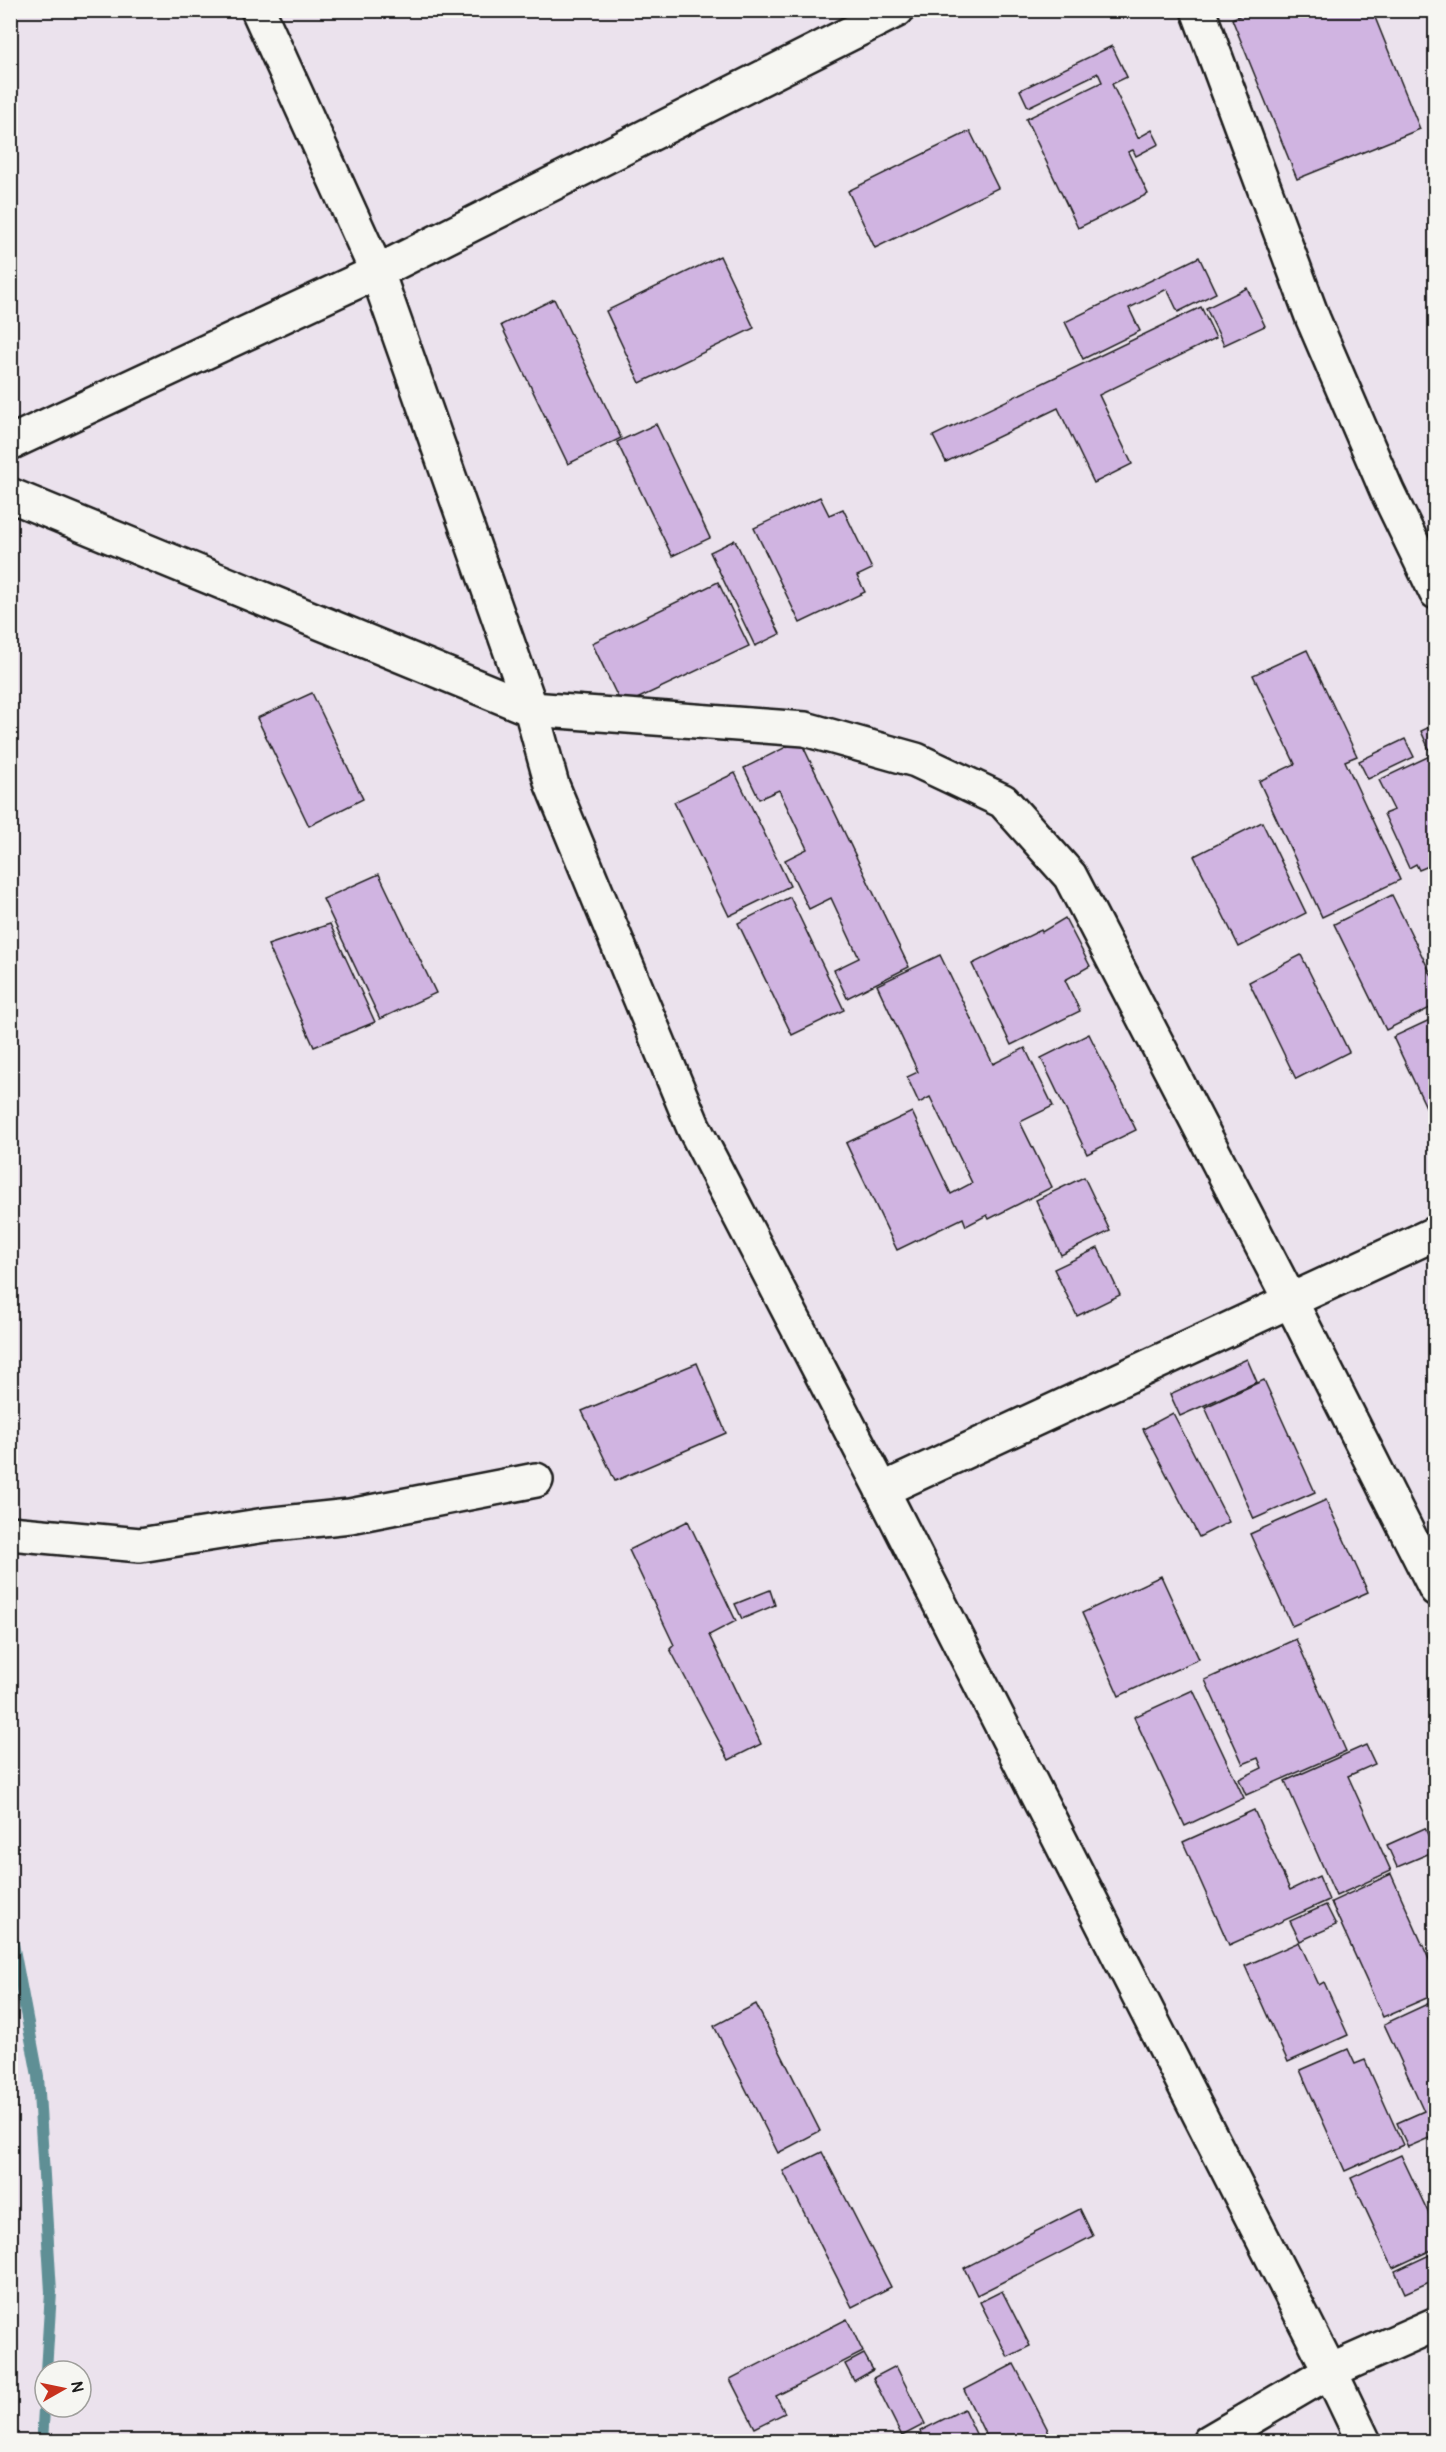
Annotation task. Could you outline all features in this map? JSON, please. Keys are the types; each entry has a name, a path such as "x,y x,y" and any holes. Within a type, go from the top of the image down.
{"street":[{"path":"258,10 377,272 531,709 552,785 693,1126 882,1490 1364,2442"},
{"path":"10,443 377,272 897,10"},
{"path":"1198,10 1312,319 1387,491 1436,592"},
{"path":"10,495 531,709 805,729 916,760 1003,801 1070,876 1290,1300 1436,1589"},
{"path":"882,1490 1436,1233"},
{"path":"10,1533 140,1545 265,1525 350,1516 536,1480"},
{"path":"1209,2442 1330,2371 1436,2324"}],"building":[{"path":"1252,10 1372,10 1420,129 1297,179 1232,19"},
{"path":"1112,46 1127,77 1112,84 1138,138 1152,130 1159,144 1136,156 1133,150 1128,152 1148,194 1078,228 1026,119 1102,82 1098,73 1028,107 1020,90"},
{"path":"970,131 998,188 875,248 848,191"},
{"path":"720,256 754,328 640,383 606,311"},
{"path":"1199,257 1216,293 1178,312 1167,289 1129,308 1140,331 1083,359 1065,322"},
{"path":"1247,288 1265,326 1224,345 1206,308"},
{"path":"554,299 621,438 568,464 501,325"},
{"path":"1201,307 1216,338 1099,395 1132,464 1094,483 1058,408 946,462 933,436"},
{"path":"656,424 710,538 672,556 617,442"},
{"path":"820,497 829,515 843,509 872,569 857,576 865,592 800,623 754,528"},
{"path":"735,540 780,634 755,646 710,552"},
{"path":"718,582 749,646 622,706 592,643"},
{"path":"1307,650 1357,756 1345,761 1400,880 1322,917 1259,781 1295,764 1253,675"},
{"path":"312,693 363,799 309,826 257,718"},
{"path":"1436,724 1436,746 1429,749 1421,731"},
{"path":"1405,739 1414,757 1368,779 1359,761"},
{"path":"800,740 909,967 847,998 834,970 859,958 831,898 809,909 785,860 807,849 779,790 759,799 744,768"},
{"path":"1436,753 1436,863 1419,870 1416,864 1409,868 1384,814 1394,810 1379,780"},
{"path":"735,773 790,886 729,916 674,802"},
{"path":"1262,822 1306,913 1239,947 1194,856"},
{"path":"379,874 436,993 380,1019 323,899"},
{"path":"1392,895 1436,984 1436,1005 1386,1030 1334,924"},
{"path":"790,897 844,1010 792,1035 738,923"},
{"path":"1065,918 1090,966 1065,980 1080,1011 1011,1045 972,964 1041,930 1042,932"},
{"path":"330,924 375,1022 314,1047 268,945"},
{"path":"940,955 993,1064 1025,1048 1053,1106 1020,1122 1052,1187 989,1219 987,1215 966,1226 963,1218 897,1250 846,1143 912,1112 951,1194 972,1183 930,1097 919,1103 907,1077 918,1072 877,985"},
{"path":"1301,955 1349,1052 1296,1079 1249,982"},
{"path":"1436,1017 1436,1128 1393,1037"},
{"path":"1089,1034 1136,1130 1087,1154 1041,1058"},
{"path":"1084,1177 1110,1231 1061,1255 1036,1200"},
{"path":"1098,1248 1120,1295 1077,1316 1054,1269"},
{"path":"1247,1359 1257,1382 1180,1416 1170,1394"},
{"path":"697,1363 726,1433 615,1481 582,1411"},
{"path":"1264,1380 1315,1492 1254,1519 1205,1407"},
{"path":"1173,1413 1229,1522 1199,1537 1143,1429"},
{"path":"1326,1500 1368,1592 1292,1626 1250,1534"},
{"path":"688,1521 736,1621 709,1635 761,1744 729,1760 670,1649 674,1645 629,1550"},
{"path":"1161,1576 1199,1659 1119,1696 1082,1613"},
{"path":"770,1590 775,1605 742,1619 735,1604"},
{"path":"1296,1639 1346,1751 1246,1795 1239,1779 1262,1768 1258,1758 1243,1764 1205,1680"},
{"path":"1193,1690 1244,1798 1185,1826 1134,1717"},
{"path":"1366,1745 1375,1764 1348,1776 1391,1871 1336,1896 1285,1781"},
{"path":"1254,1810 1290,1890 1319,1876 1329,1900 1229,1945 1183,1842"},
{"path":"1425,1828 1435,1851 1397,1867 1387,1845"},
{"path":"1391,1874 1436,1975 1436,1994 1383,2017 1331,1902"},
{"path":"1326,1905 1336,1925 1300,1941 1290,1921"},
{"path":"1299,1942 1319,1985 1324,1982 1348,2035 1288,2062 1245,1966"},
{"path":"1436,2000 1436,2135 1408,2147 1397,2123 1424,2111 1384,2024"},
{"path":"756,2004 820,2131 778,2153 714,2026"},
{"path":"1348,2049 1355,2064 1365,2060 1403,2145 1345,2171 1300,2070"},
{"path":"822,2152 891,2287 852,2307 783,2171"},
{"path":"1401,2155 1436,2229 1436,2248 1393,2268 1351,2178"},
{"path":"1080,2209 1093,2236 977,2295 964,2268"},
{"path":"1436,2252 1436,2279 1405,2293 1395,2271"},
{"path":"1002,2291 1030,2346 1008,2357 980,2302"},
{"path":"847,2319 863,2352 776,2396 785,2413 755,2428 730,2379"},
{"path":"864,2354 873,2370 854,2381 845,2364"},
{"path":"1014,2364 1053,2440 1049,2442 989,2442 964,2390"},
{"path":"896,2366 925,2424 902,2436 873,2378"},
{"path":"964,2409 980,2442 924,2442 920,2431"}],"waterway":[{"path":"10,1928 38,2076 51,2292 47,2359"},
{"path":"42,2442 43,2419"}]}
